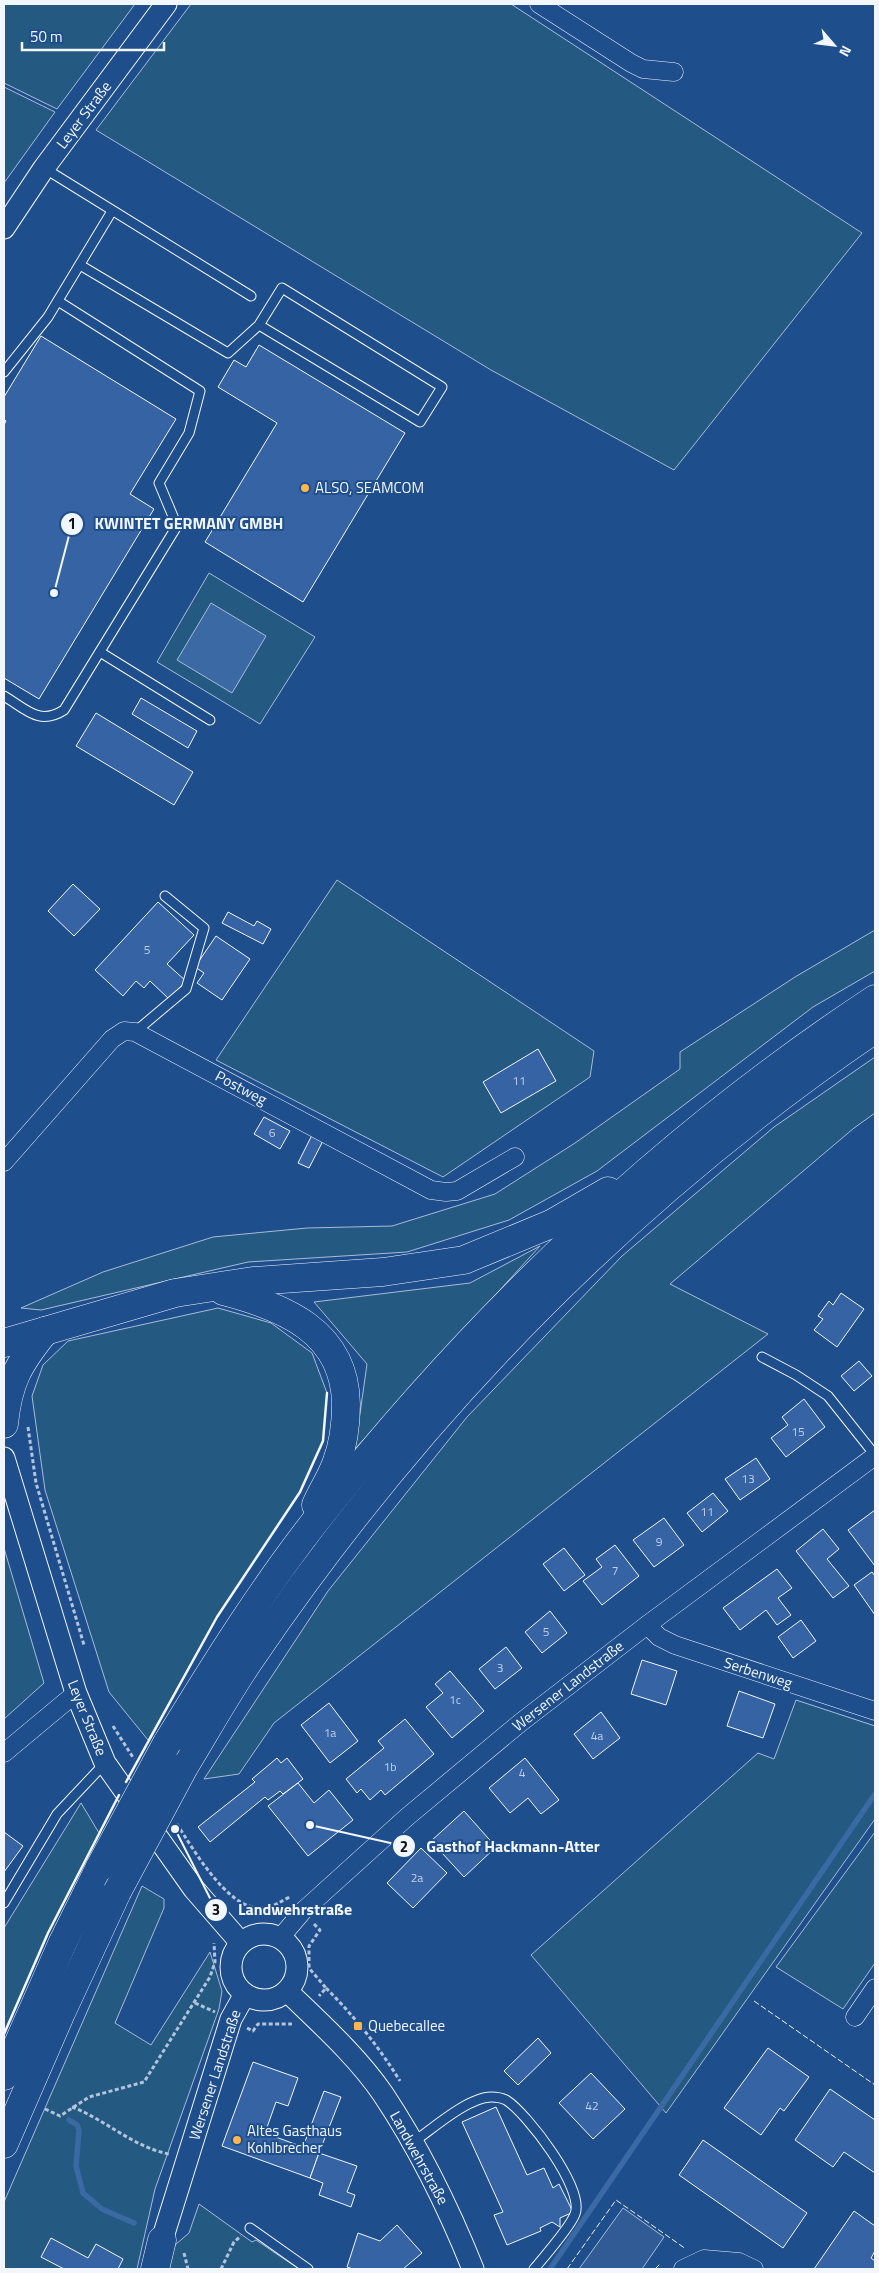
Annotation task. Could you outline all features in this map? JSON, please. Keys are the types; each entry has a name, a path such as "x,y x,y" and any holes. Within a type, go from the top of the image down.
{"highway":[{"path":"4,2076 58,1952 100,1867 167,1743 217,1660 322,1514 424,1393 552,1258 664,1156 823,1033 875,999"},
{"path":"4,2144 61,2013 117,1892 184,1767 250,1659 337,1538 444,1408 567,1279 664,1189 744,1123 815,1070 875,1029"},
{"path":"4,1343 175,1293 254,1281 383,1272 464,1260 551,1224 664,1156"},
{"path":"211,1288 262,1301 303,1322 332,1350 345,1383 346,1421 336,1463 286,1562"},
{"path":"15,1422 12,1380 27,1354 45,1331"},
{"path":"154,2269 162,2240"}],"street":[{"name":"Leyer Straße","path":"4,228 44,168 166,4"},
{"path":"539,4 631,63 643,69 674,72"},
{"path":"4,1162 112,1039 124,1031 135,1032"},
{"name":"Postweg","path":"135,1032 431,1190 446,1192 457,1190 515,1157"},
{"name":"Wersener Landstraße","path":"280,1938 303,1911 407,1817 520,1723 647,1625 875,1455"},
{"name":"Leyer Straße","path":"5,1467 76,1693 105,1763 163,1848 220,1920 241,1943"},
{"name":"Serbenweg","path":"647,1625 659,1637 676,1645 875,1711"},
{"path":"4,1753 76,1693"},
{"path":"264,1934 280,1938 288,1944 297,1963 293,1983 287,1991 271,2000 262,2001 245,1994 233,1979 230,1970 231,1960 241,1943 256,1935 264,1934"},
{"path":"855,2017 875,1988"},
{"name":"Landwehrstraße","path":"287,1991 342,2046 382,2093 412,2143 458,2232 473,2269"},
{"name":"Wersener Landstraße","path":"162,2240 231,2019 245,1994"},
{"path":"682,2269 704,2259 739,2262 754,2269"}],"lane":[{"path":"44,168 251,296"},
{"path":"4,372 58,301 112,211"},
{"path":"80,265 228,353 259,325 282,288 442,386 420,422 259,325"},
{"path":"4,696 40,718 52,718 64,710 177,526 159,483 189,433 200,391 58,301"},
{"path":"100,652 210,720"},
{"path":"135,1032 186,989 204,928 165,896"},
{"name":"Wersener Landstraße","path":"762,1356 828,1396 875,1455"},
{"path":"4,1903 57,1814 105,1763"},
{"path":"412,2143 476,2100 490,2097 504,2099 516,2109 556,2157 577,2200 576,2214 534,2269"},
{"path":"250,2228 308,2269"}],"path":[{"path":"15,1422 36,1483 86,1652"},
{"path":"108,1719 135,1760"},
{"path":"173,1817 205,1866 239,1902 257,1908 272,1907 289,1897 320,1930 309,1946 309,1968 326,1988 292,2024 258,2024 253,2031 231,2019"},
{"path":"45,2109 60,2116 72,2106 89,2097 144,2082 210,1977 215,1962 215,1946 209,1931 239,1902"},
{"path":"72,2106 91,2114 137,2144 159,2152 189,2158"},
{"path":"221,2269 234,2242 250,2228"}],"shaded area":[{"path":"4,4 135,4 57,109 4,83"},
{"path":"191,4 511,4 862,233 674,470 491,370 96,130"},
{"path":"4,87 55,112 4,183"},
{"path":"209,573 315,637 260,724 157,662"},
{"path":"211,603 266,636 232,693 177,660"},
{"path":"337,880 594,1051 590,1077 443,1177 216,1060"},
{"path":"875,930 875,971 813,1007 597,1171 509,1220 407,1252 248,1262 41,1310 21,1308 103,1272 213,1237 307,1228 392,1226 495,1194 575,1143 680,1069 680,1052 795,977"},
{"path":"875,1057 875,1113 854,1128 670,1284 768,1334 274,1723 239,1774 204,1779 328,1591 467,1417 622,1256 774,1127"},
{"path":"540,1246 355,1449 367,1364 314,1302 470,1283"},
{"path":"218,1308 271,1323 312,1353 327,1393 323,1441 300,1492 217,1617 148,1740 109,1692 45,1490 32,1396 43,1365 68,1341"},
{"path":"4,1548 44,1683 4,1719"},
{"path":"796,1700 875,1726 875,1819 666,2113 531,1955 758,1753 774,1759"},
{"path":"81,1803 99,1833 48,1933 4,2034 4,1928"},
{"path":"875,1832 875,1963 843,2009 776,1967"},
{"path":"142,1886 164,1899 164,1908 115,2023 151,2045 210,1952 222,1991 219,2009 155,2189 137,2269 4,2269 4,2202"},
{"path":"199,2204 252,2242 256,2240 299,2269 167,2269 175,2245 189,2233"},
{"path":"623,2208 664,2237 642,2269 579,2269"}],"building":[{"path":"41,336 176,419 130,494 154,509 39,699 4,678 4,425 6,421 4,419 4,397"},
{"name":"ALSO, SEAMCOM","path":"259,345 405,433 303,602 205,542 277,423 218,387 234,360 246,367"},
{"path":"141,698 197,731 188,748 132,714"},
{"path":"96,713 193,772 174,805 76,746"},
{"path":"73,884 100,909 74,936 48,911"},
{"path":"158,902 194,935 167,964 186,981 169,999 150,981 144,988 136,981 123,996 95,970"},
{"path":"228,912 254,926 257,921 271,929 263,944 222,923"},
{"path":"216,936 250,959 222,1000 197,983 204,973 195,967"},
{"path":"538,1049 556,1081 501,1113 483,1082"},
{"path":"264,1117 290,1131 280,1149 254,1134"},
{"path":"314,1131 325,1137 309,1168 298,1163"},
{"path":"841,1293 864,1309 837,1347 814,1330 823,1319 818,1316 829,1301 833,1305"},
{"path":"859,1361 872,1376 854,1391 841,1376"},
{"path":"804,1399 825,1427 786,1457 771,1438 788,1425 782,1417"},
{"path":"756,1458 770,1479 740,1500 725,1479"},
{"path":"713,1493 728,1511 702,1532 687,1513"},
{"path":"875,1510 875,1566 848,1530"},
{"path":"664,1518 684,1545 654,1567 633,1540"},
{"path":"823,1529 839,1549 827,1559 849,1586 833,1598 796,1551"},
{"path":"615,1545 639,1576 602,1605 583,1581 602,1567 596,1559"},
{"path":"564,1548 585,1575 564,1591 543,1564"},
{"path":"777,1569 792,1588 778,1598 791,1615 777,1625 766,1610 740,1630 723,1608"},
{"path":"872,1572 875,1576 875,1615 854,1585"},
{"path":"550,1611 567,1633 542,1653 525,1632"},
{"path":"801,1620 816,1641 793,1658 778,1637"},
{"path":"506,1647 522,1668 495,1689 479,1669"},
{"path":"642,1660 677,1671 666,1705 631,1694"},
{"path":"450,1671 484,1711 452,1738 426,1707 443,1693 435,1684"},
{"path":"739,1691 775,1704 763,1738 727,1726"},
{"path":"329,1703 358,1741 330,1763 301,1725"},
{"path":"601,1712 620,1738 593,1759 574,1734"},
{"path":"405,1719 434,1754 385,1795 381,1790 370,1800 361,1789 357,1793 346,1779 384,1748 378,1741"},
{"path":"277,1758 281,1763 287,1758 303,1779 283,1794 280,1791 268,1800 265,1797 210,1842 198,1827 255,1782 252,1779"},
{"path":"525,1758 559,1800 541,1814 528,1798 510,1813 489,1788"},
{"path":"298,1783 314,1803 329,1790 353,1820 308,1856 268,1806"},
{"path":"464,1811 496,1847 464,1877 431,1841"},
{"path":"4,1832 23,1846 4,1872"},
{"path":"421,1848 447,1873 413,1908 387,1883"},
{"path":"538,2038 551,2053 518,2085 504,2071"},
{"path":"768,2048 809,2077 784,2111 780,2108 761,2135 724,2108"},
{"path":"253,2062 298,2078 288,2106 276,2102 265,2133 319,2153 310,2178 222,2146"},
{"path":"591,2073 625,2109 593,2139 559,2103"},
{"path":"830,2089 875,2120 875,2173 844,2152 833,2167 795,2140"},
{"path":"324,2091 341,2097 319,2153 303,2147"},
{"path":"496,2107 527,2175 544,2168 553,2188 559,2184 572,2210 571,2213 560,2218 560,2227 552,2222 540,2228 541,2231 507,2245 494,2215 503,2212 462,2122"},
{"path":"703,2140 807,2213 783,2248 679,2175"},
{"path":"319,2153 357,2166 347,2192 355,2195 351,2207 319,2195 323,2183 310,2178"},
{"path":"854,2211 875,2226 875,2251 871,2258 875,2261 875,2269 814,2269"},
{"path":"397,2225 422,2253 403,2269 353,2269 347,2267 358,2233 380,2241"},
{"path":"51,2238 88,2258 96,2244 123,2259 118,2269 64,2269 41,2257"}],"waterway":[{"path":"550,2269 875,1794"},
{"path":"69,2120 77,2125 79,2130 76,2166 83,2193 102,2209 134,2223"}],"fence":[{"path":"754,2001 875,2085"},
{"path":"567,2269 616,2200 686,2249"},
{"path":"655,2269 660,2264"}],"wall":[{"path":"126,1782 217,1617 300,1492 323,1441 327,1393"},
{"path":"4,2034 48,1933 119,1795"}],"place":[{"name":"ALSO, SEAMCOM","path":"305,488"},
{"name":"KWINTET GERMANY GMBH","path":"54,593"},
{"name":"Gasthof Hackmann-Atter","path":"310,1825"},
{"name":"Landwehrstraße","path":"175,1829"},
{"name":"Quebecallee","path":"358,2026"},
{"name":"Altes Gasthaus Kohlbrecher","path":"237,2140"}]}
